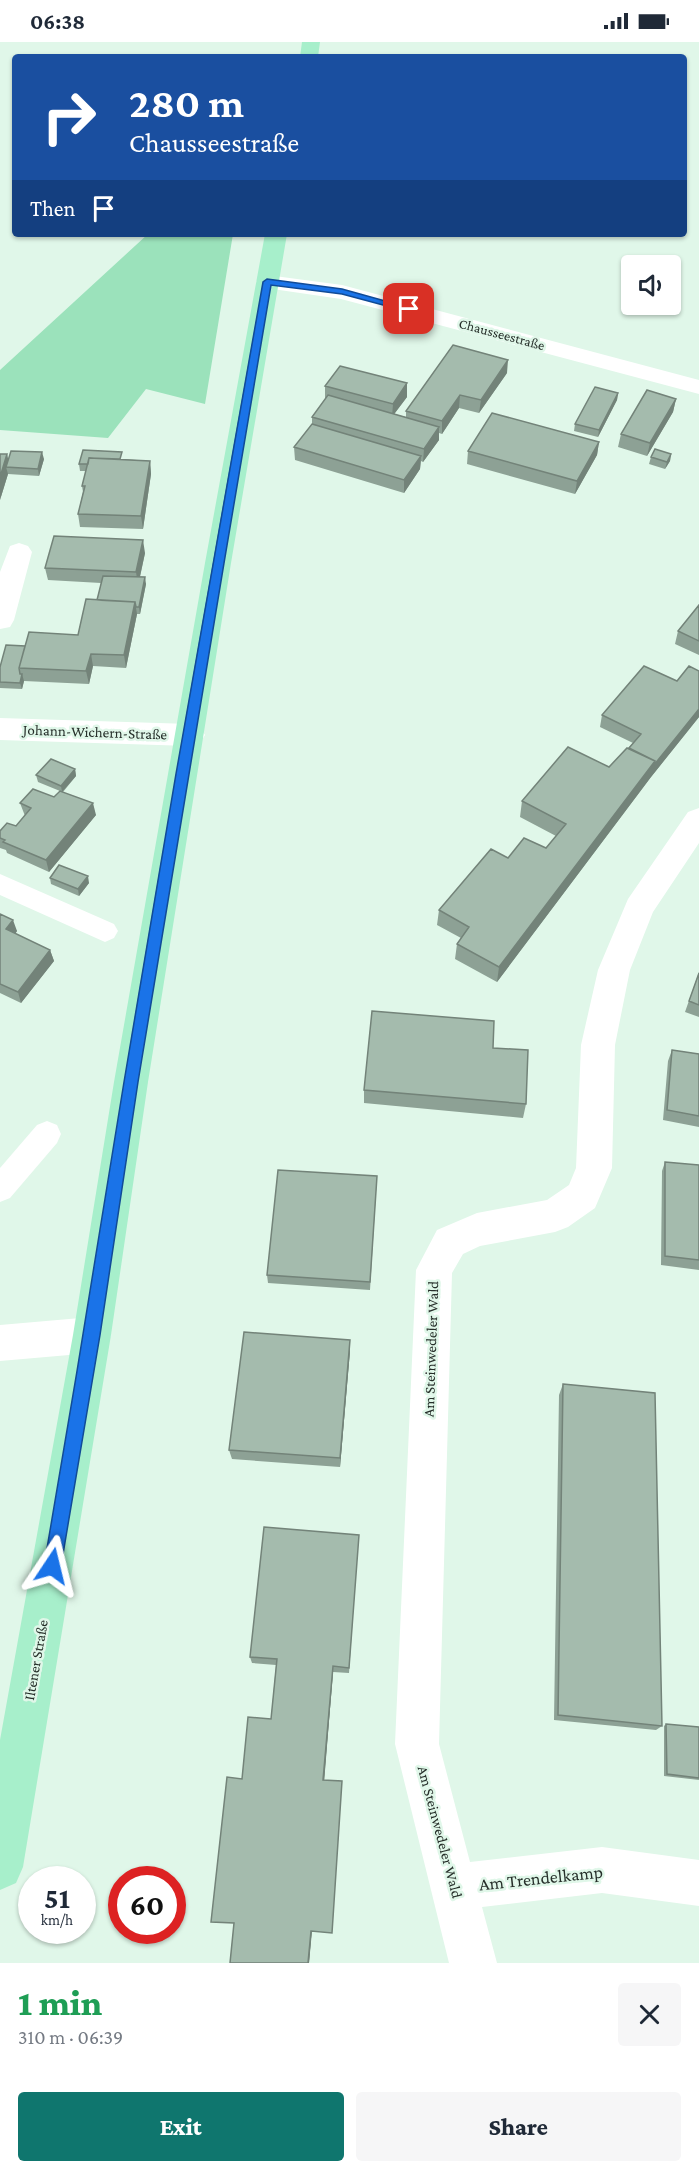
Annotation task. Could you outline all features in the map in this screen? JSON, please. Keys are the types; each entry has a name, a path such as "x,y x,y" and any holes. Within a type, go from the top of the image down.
{"main road":[{"name":"Iltener Straße","path":"0,1867 92,1335 131,1082 275,237"}],"street":[{"name":"Chausseestraße","path":"267,282 342,291 699,387"},
{"path":"0,620 19,552"},
{"name":"Johann-Wichern-Straße","path":"0,729 190,735"},
{"name":"Am Steinwedeler Wald","path":"473,1963 417,1744 434,1270 450,1242 477,1230 555,1215 582,1196 594,1168 598,1045 614,970 639,908 699,820"},
{"path":"0,1343 92,1335"},
{"name":"Am Trendelkamp","path":"455,1887 602,1870 699,1883"}],"lane":[{"path":"0,884 105,931"},
{"path":"0,1189 47,1134"}],"green space":[{"path":"145,237 233,237 205,404 146,389 108,438 0,430 0,370"}],"building":[{"path":"453,345 508,360 481,400 460,395 442,421 406,411"},
{"path":"340,366 407,383 393,404 325,386"},
{"path":"595,387 618,393 599,430 575,424"},
{"path":"647,390 676,399 650,443 621,434"},
{"path":"328,395 439,427 424,449 312,417"},
{"path":"492,413 599,442 577,481 468,451"},
{"path":"312,424 421,456 404,480 294,447"},
{"path":"655,449 671,454 667,462 651,457"},
{"path":"83,450 122,452 120,459 89,458 88,464 79,464"},
{"path":"11,451 42,452 38,469 6,467"},
{"path":"0,454 7,454 0,477"},
{"path":"89,458 150,461 141,516 78,514"},
{"path":"54,536 143,540 136,572 45,568"},
{"path":"103,576 145,577 139,607 136,607 135,602 97,600"},
{"path":"86,599 135,602 124,655 91,654 86,671 19,668 29,632 78,635"},
{"path":"699,605 699,641 678,631"},
{"path":"6,645 25,646 19,668 22,674 20,683 0,682 0,667"},
{"path":"644,666 677,681 689,666 699,671 699,709 654,765 655,761 629,748 641,734 602,715"},
{"path":"568,747 609,767 627,748 655,761 499,967 457,944 469,927 439,910 491,849 508,858 524,838 546,848 566,824 522,801"},
{"path":"51,759 75,769 61,786 36,775"},
{"path":"33,789 54,797 60,791 93,803 46,860 3,842 5,840 0,838 0,831 7,823 16,826 31,808 20,803"},
{"path":"59,865 88,876 78,889 50,878"},
{"path":"0,914 13,920 6,929 50,950 18,992 0,984"},
{"path":"699,973 699,1005 689,1001"},
{"path":"372,1011 494,1021 493,1048 528,1050 526,1104 364,1090"},
{"path":"672,1050 699,1054 699,1116 667,1110"},
{"path":"665,1162 699,1165 699,1260 665,1256"},
{"path":"278,1170 377,1176 370,1282 267,1275"},
{"path":"244,1332 350,1340 340,1458 229,1450"},
{"path":"563,1384 655,1393 662,1726 558,1715"},
{"path":"264,1527 359,1535 349,1668 333,1666 323,1780 342,1781 332,1933 311,1931 308,1963 230,1963 234,1923 211,1922 227,1777 242,1779 248,1717 271,1719 277,1659 250,1657"},
{"path":"666,1724 699,1727 699,1778 667,1774"}],"route":[{"path":"52,1566 92,1335 131,1082 267,282 342,291 409,309"}]}
